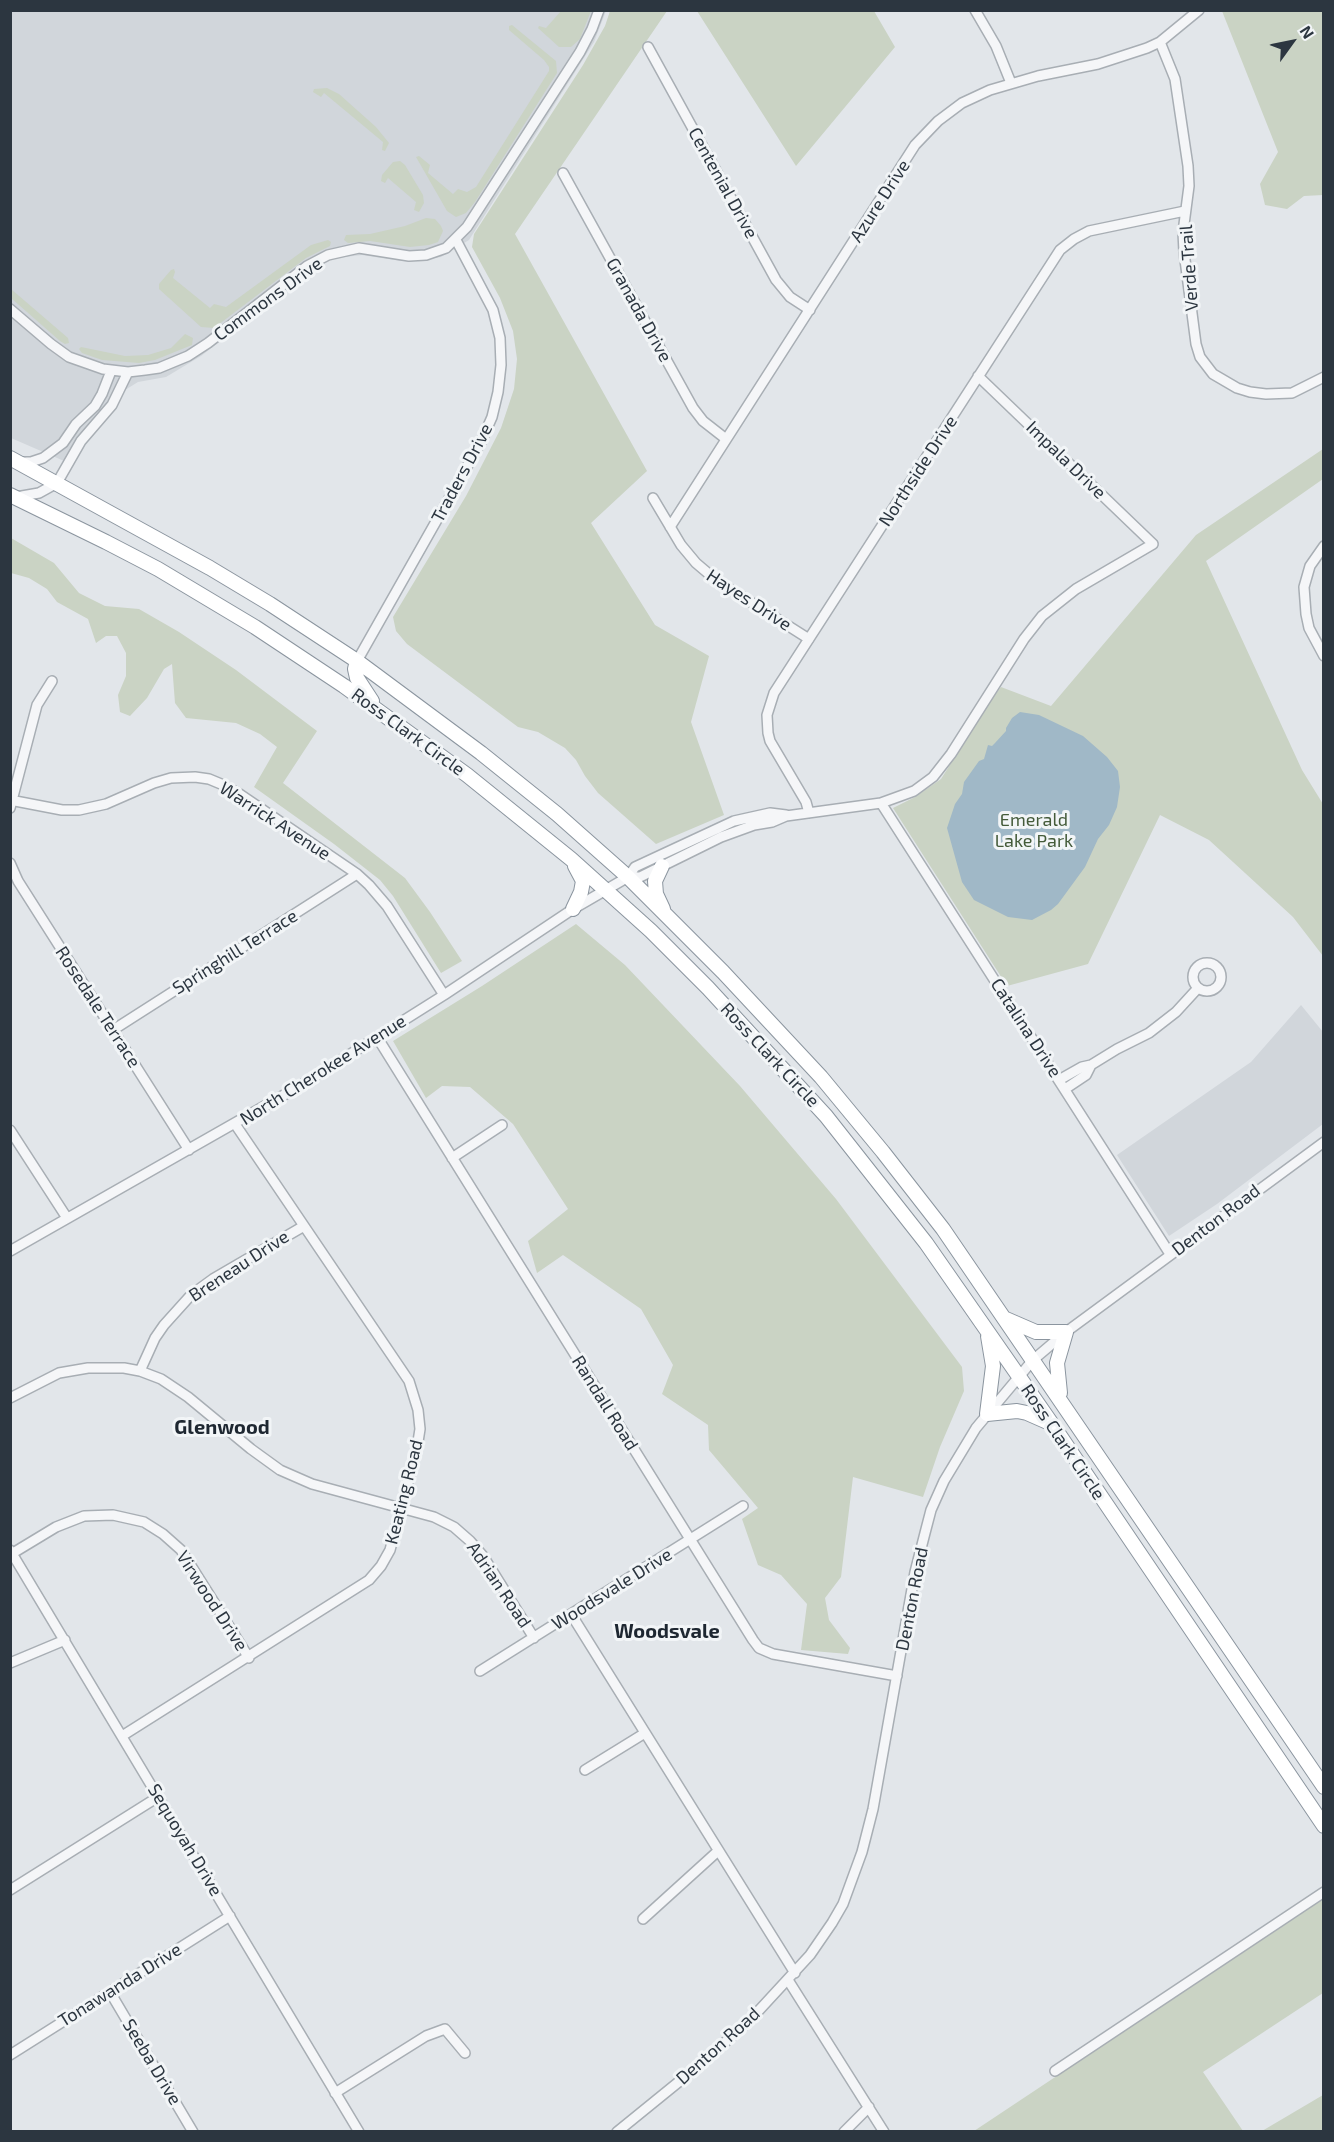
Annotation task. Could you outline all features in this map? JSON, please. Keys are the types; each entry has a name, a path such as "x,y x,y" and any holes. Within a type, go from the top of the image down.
{"highway":[{"name":"Ross Clark Circle","path":"15,460 210,568 357,661 557,814 628,878 723,972 821,1077 911,1188 971,1268 1323,1787"},
{"name":"Ross Clark Circle","path":"13,496 106,542 200,593 378,710 494,797 571,859 606,889 708,988 805,1092 894,1200 946,1270 1323,1826"},
{"path":"200,593 210,568"},
{"path":"357,661 355,669 357,678 378,710"},
{"path":"494,797 510,776"},
{"path":"571,859 583,881 581,892 573,909"},
{"path":"662,866 655,881 657,894 666,917"},
{"path":"805,1092 821,1077"},
{"path":"894,1200 911,1188"},
{"path":"946,1270 963,1272 971,1268"},
{"path":"1006,1319 1036,1332 1066,1332 1057,1363 1057,1377 1062,1401"},
{"path":"986,1329 993,1366 987,1414 1017,1411 1052,1424"},
{"path":"1163,1588 1176,1588 1186,1584"},
{"path":"1268,1744 1286,1731"}],"street":[{"name":"Commons Drive","path":"11,309 69,357 111,371 128,372 159,368 188,356 208,343 307,266 328,255 359,248 398,255 426,255 446,248 467,227 579,52 599,10"},
{"path":"975,10 996,46 1011,83"},
{"name":"Azure Drive","path":"670,527 915,146 927,132 962,103 990,90 1011,83 1107,62 1131,55 1160,42 1199,10"},
{"name":"Verde Trail","path":"1160,42 1171,65 1188,166 1189,186 1185,211 1184,252 1196,344 1200,357 1213,374 1237,388 1266,394 1292,393 1323,377"},
{"name":"Centenial Drive","path":"648,47 776,280 790,297 810,310"},
{"name":"Granada Drive","path":"563,173 693,408 703,421 726,439"},
{"name":"Northside Drive","path":"809,813 806,802 770,741 767,715 774,693 1053,259 1067,244 1089,231 1185,211"},
{"name":"Traders Drive","path":"357,661 481,442 492,417 498,392 501,365 500,338 493,310 456,240"},
{"path":"15,460 31,462 43,458 63,443 70,431 95,406 111,371"},
{"path":"13,496 39,493 57,483 81,441 112,405 128,372"},
{"name":"Impala Drive","path":"978,376 1153,544"},
{"name":"Hayes Drive","path":"653,498 689,556 705,572 748,602 809,639"},
{"name":"North Cherokee Avenue","path":"10,1251 298,1087 606,889 628,878 640,877 737,831 786,816 881,803 924,785 941,767 1024,639 1047,612 1076,590 1153,544"},
{"path":"1323,546 1310,566 1304,587 1308,621 1323,656"},
{"path":"11,803 37,705 52,681"},
{"name":"Warrick Avenue","path":"11,803 79,810 106,804 171,778 183,776 209,779 238,793 357,874 387,906 444,995"},
{"name":"Catalina Drive","path":"881,803 1170,1254"},
{"name":"North Cherokee Avenue","path":"628,878 635,867 734,821 770,813 786,816"},
{"name":"Rosedale Terrace","path":"10,863 18,880 189,1149"},
{"name":"Springhill Terrace","path":"113,1030 357,874"},
{"path":"1059,1080 1149,1033 1176,1012 1198,988"},
{"name":"Randall Road","path":"377,1037 759,1648 772,1654 897,1676"},
{"path":"1065,1089 1086,1075 1091,1065"},
{"name":"Keating Road","path":"122,1736 249,1658 369,1580 381,1566 390,1550 419,1439 418,1410 413,1390 404,1372 235,1124"},
{"path":"452,1158 502,1125"},
{"path":"10,1130 67,1218"},
{"name":"Denton Road","path":"617,2132 731,2038 791,1977 832,1923 856,1870 873,1809 915,1572 931,1510 944,1480 987,1414 1033,1360 1066,1332 1323,1142"},
{"name":"Breneau Drive","path":"140,1371 164,1325 191,1295 213,1279 304,1226"},
{"name":"Adrian Road","path":"10,1398 42,1381 72,1370 106,1368 140,1371 174,1386 280,1470 321,1487 445,1522 470,1541 483,1556 534,1638"},
{"name":"Woodsvale Drive","path":"480,1671 743,1506"},
{"name":"Virwood Drive","path":"12,1551 56,1527 84,1516 113,1515 144,1522 164,1534 181,1550 249,1658"},
{"name":"Sequoyah Drive","path":"12,1551 358,2132"},
{"path":"571,1614 718,1851 884,2132"},
{"path":"10,1663 65,1640"},
{"path":"585,1770 645,1733"},
{"path":"10,1890 158,1797"},
{"path":"643,1919 718,1851"},
{"path":"1055,2071 1323,1892"},
{"name":"Tonawanda Drive","path":"10,2055 230,1916"},
{"name":"Seeba Drive","path":"110,1992 193,2132"},
{"path":"335,2093 426,2036 445,2029 465,2053"},
{"path":"844,2132 869,2108"}],"shaded area":[{"path":"10,11 606,11 594,42 469,240 441,257 401,261 362,255 336,258 323,263 201,356 166,377 138,382 125,390 117,406 90,437 71,464 11,438"},
{"path":"1301,1005 1323,1032 1323,1124 1217,1204 1169,1236 1117,1155 1251,1062"}],"green space":[{"path":"561,11 591,11 580,39 571,47 559,47 538,28 539,26 546,28"},
{"path":"610,11 667,11 515,234 647,471 591,523 655,625 709,656 691,722 724,815 656,844 598,793 565,748 538,732 518,727 407,644 396,631 393,617 466,496 501,428 514,389 517,359 513,331 500,298 472,247 474,234 583,65 605,26"},
{"path":"697,11 874,11 895,47 796,166"},
{"path":"1222,11 1323,11 1323,195 1304,196 1287,209 1265,205 1260,184 1278,152"},
{"path":"512,25 556,61 557,73 475,202 466,213 456,217 447,211 416,157 419,156 430,165 428,173 453,194 458,189 467,192 476,187 549,71 544,60 509,30 509,26"},
{"path":"327,88 339,94 376,127 389,143 385,151 382,150 383,142 324,93 321,97 313,92 314,89"},
{"path":"400,161 405,165 423,195 424,203 419,212 414,210 416,202 388,178 385,183 381,181 382,175 393,162"},
{"path":"426,218 435,219 443,231 438,242 429,245 410,247 370,241 348,243 344,240 346,235 370,234 405,226"},
{"path":"328,240 331,242 330,246 306,258 214,328 201,327 159,289 159,284 174,269 173,278 210,308 214,304 226,307 311,245"},
{"path":"11,289 68,338 69,343 65,344 60,341 11,298"},
{"path":"185,334 193,338 192,345 155,360 139,363 102,360 82,353 79,349 81,347 125,356 148,355 171,348"},
{"name":"Emerald Lake Park","path":"1323,449 1323,479 1206,561 1302,770 1323,804 1323,956 1293,917 1209,840 1160,815 1088,964 1007,986 893,808 915,797 941,779 1001,687 1051,706 1196,535"},
{"path":"11,538 54,563 79,593 105,606 139,609 179,632 236,670 317,731 283,783 405,878 462,961 441,973 393,896 380,880 254,787 277,747 260,734 236,723 186,718 175,703 172,664 164,669 147,698 130,716 120,712 118,695 126,676 126,653 117,636 106,636 96,643 88,619 57,602 47,589 29,578 11,573"},
{"path":"576,924 625,965 740,1086 836,1199 962,1367 964,1391 940,1447 923,1497 853,1477 841,1577 825,1598 829,1620 850,1648 848,1654 801,1650 807,1604 781,1575 758,1565 742,1519 758,1508 709,1450 708,1425 662,1394 673,1365 641,1309 563,1255 537,1273 528,1241 568,1209 513,1124 470,1087 442,1086 426,1098 393,1041"},
{"path":"1323,1899 1323,1993 1203,2072 1243,2131 974,2131"},
{"path":"1323,2095 1323,2131 1262,2131"}],"water":[{"path":"1020,712 1039,715 1083,736 1107,757 1118,771 1120,787 1117,807 1085,867 1058,904 1032,920 1008,917 974,900 962,882 947,828 955,804 962,794 964,782 979,761 984,759 988,745 992,746 995,743 1006,731 1012,718"}],"district":[{"name":"Glenwood","path":"222,1427"},
{"name":"Woodsvale","path":"667,1631"}]}
